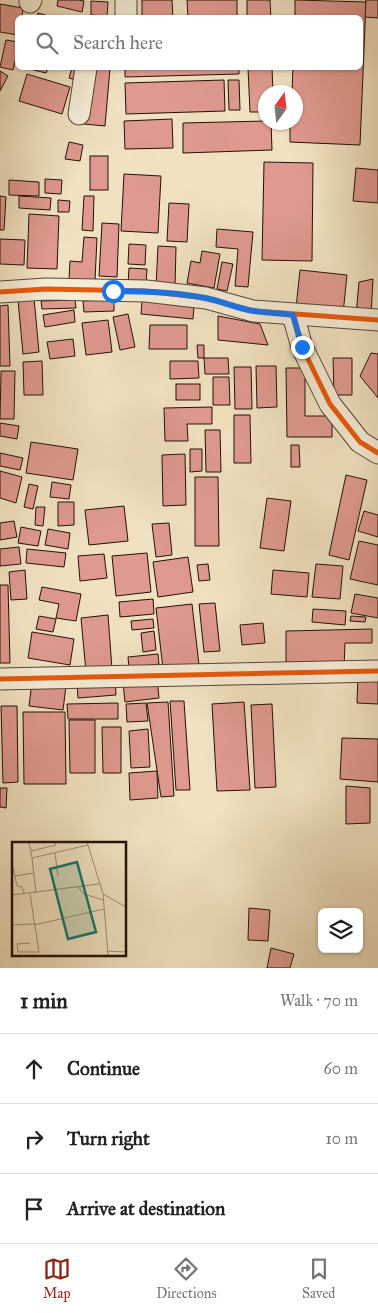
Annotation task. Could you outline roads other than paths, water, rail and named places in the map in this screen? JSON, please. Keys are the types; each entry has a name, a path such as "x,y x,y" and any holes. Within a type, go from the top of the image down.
{"street":[{"path":"126,0 126,15"},
{"path":"79,114 86,70"},
{"path":"0,292 46,289 146,291 206,298 253,311 378,320"},
{"path":"293,315 302,347 330,404 360,442 378,453"},
{"path":"0,679 378,671"}]}
